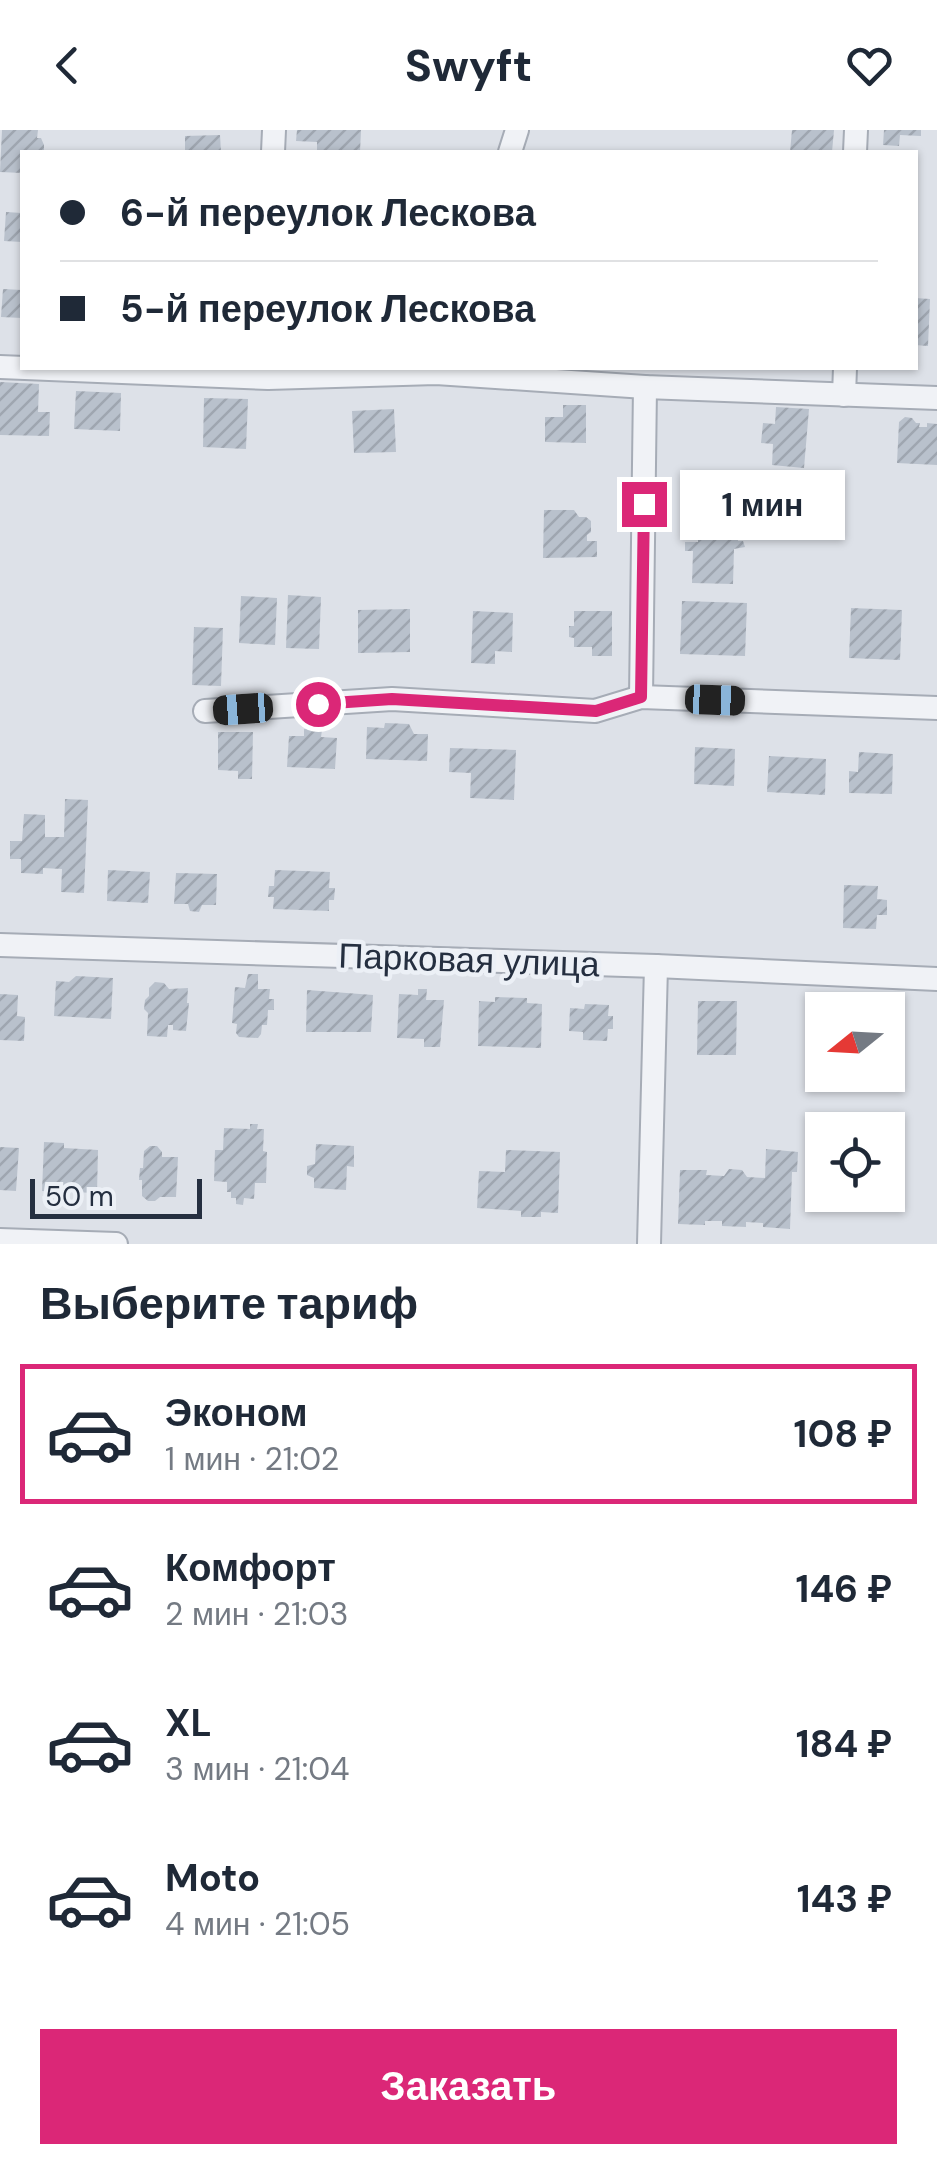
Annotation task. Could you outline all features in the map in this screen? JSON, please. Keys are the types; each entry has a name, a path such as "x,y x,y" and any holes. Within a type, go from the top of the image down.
{"street":[{"path":"153,370 437,370 645,387 937,398"},
{"path":"844,395 845,370"},
{"path":"641,697 645,387"},
{"path":"206,711 392,699 596,711 641,697 937,708"},
{"name":"Парковая улица","path":"0,945 937,978"},
{"path":"648,1244 656,966"},
{"path":"0,1240 116,1244"}],"building":[{"path":"2,130 38,130 37,138 41,138 44,150 20,150 20,173 0,172"},
{"path":"297,130 361,130 360,150 317,150 317,142 296,141"},
{"path":"792,130 834,130 832,150 790,150"},
{"path":"884,130 921,130 921,136 900,135 899,146 883,145"},
{"path":"220,135 221,150 185,150 185,136"},
{"path":"6,212 20,213 20,242 4,241"},
{"path":"3,289 20,290 20,318 1,317"},
{"path":"918,298 930,299 928,346 918,345"},
{"path":"0,382 39,384 38,412 50,412 49,436 0,435"},
{"path":"76,391 121,393 120,431 74,429"},
{"path":"204,398 248,399 246,449 203,447"},
{"path":"563,405 586,405 586,443 545,442 545,417 563,417"},
{"path":"776,407 809,409 804,468 772,465 773,444 761,443 763,423 775,424"},
{"path":"394,409 396,452 354,453 352,411"},
{"path":"905,417 920,423 919,427 937,424 937,465 897,463 899,422"},
{"path":"544,510 574,510 579,517 591,521 587,541 597,541 597,557 543,558"},
{"path":"698,529 738,530 738,541 743,541 745,547 734,549 733,584 692,583 693,551 685,551 685,542 698,542"},
{"path":"288,595 321,597 319,649 286,648"},
{"path":"241,596 277,598 275,645 239,643"},
{"path":"682,601 747,603 745,656 680,654"},
{"path":"851,608 902,610 900,660 849,658"},
{"path":"410,609 410,652 358,653 358,610"},
{"path":"473,611 513,613 512,652 495,651 495,664 471,663"},
{"path":"574,611 612,611 612,656 592,656 592,647 574,647 569,626 574,626"},
{"path":"194,627 223,628 221,686 192,685"},
{"path":"385,723 409,724 414,734 428,734 427,761 366,759 367,727 384,728"},
{"path":"304,729 322,730 321,737 337,738 335,769 287,767 289,736 304,736"},
{"path":"218,732 253,732 252,779 238,779 238,771 218,770"},
{"path":"695,747 735,749 734,786 694,784"},
{"path":"450,748 516,750 514,800 470,798 471,773 449,772"},
{"path":"859,752 893,754 892,794 849,793 849,771 858,772"},
{"path":"769,756 826,759 825,795 767,792"},
{"path":"65,799 88,800 84,893 61,892 62,869 43,868 43,874 21,873 21,859 10,859 10,841 22,841 24,814 45,815 45,837 64,837"},
{"path":"108,870 150,872 148,903 107,901"},
{"path":"275,870 330,872 329,888 335,888 329,911 273,909 274,897 268,897 269,886 274,886"},
{"path":"176,873 217,874 216,905 202,905 199,912 190,911 188,904 174,904"},
{"path":"844,885 878,886 877,899 887,900 887,915 877,915 876,929 843,928"},
{"path":"248,974 258,974 258,989 270,989 269,999 274,999 274,1010 268,1010 267,1025 262,1025 258,1038 239,1037 237,1024 232,1023 235,987 245,988"},
{"path":"76,976 113,978 111,1019 54,1016 56,981 69,982"},
{"path":"155,982 164,983 169,989 188,988 186,1031 173,1030 173,1025 168,1025 167,1037 147,1036 145,1000"},
{"path":"418,989 427,989 426,1000 444,1000 440,1047 424,1047 424,1039 397,1038 399,994 418,995"},
{"path":"307,990 373,995 371,1032 306,1032"},
{"path":"0,994 18,995 17,1016 25,1017 24,1041 0,1040"},
{"path":"495,997 527,998 527,1003 542,1004 541,1048 478,1046 479,1001 495,1002"},
{"path":"698,1001 737,1001 736,1055 697,1055"},
{"path":"585,1004 609,1005 613,1029 608,1029 607,1041 583,1040 583,1032 569,1031 570,1008 584,1009"},
{"path":"250,1124 264,1129 266,1183 255,1183 254,1199 244,1198 243,1205 231,1198 227,1182 214,1181 215,1150 223,1150 224,1128 250,1129"},
{"path":"44,1142 64,1143 64,1148 98,1150 97,1193 42,1191"},
{"path":"316,1144 354,1146 354,1167 347,1166 346,1190 314,1188 314,1178 307,1175 307,1166 315,1164"},
{"path":"157,1146 162,1157 178,1157 176,1197 148,1201 142,1196 140,1168 144,1151"},
{"path":"0,1147 19,1148 16,1191 0,1190"},
{"path":"766,1149 798,1152 797,1172 792,1172 790,1229 746,1222 746,1227 722,1226 722,1221 678,1224 680,1170 707,1170 706,1175 724,1176 729,1169 742,1170 747,1177 765,1178"},
{"path":"506,1150 560,1152 558,1213 521,1217 521,1211 477,1208 479,1171 505,1172"}],"route":[{"path":"318,704 392,699 596,711 641,697 644,504"}]}
